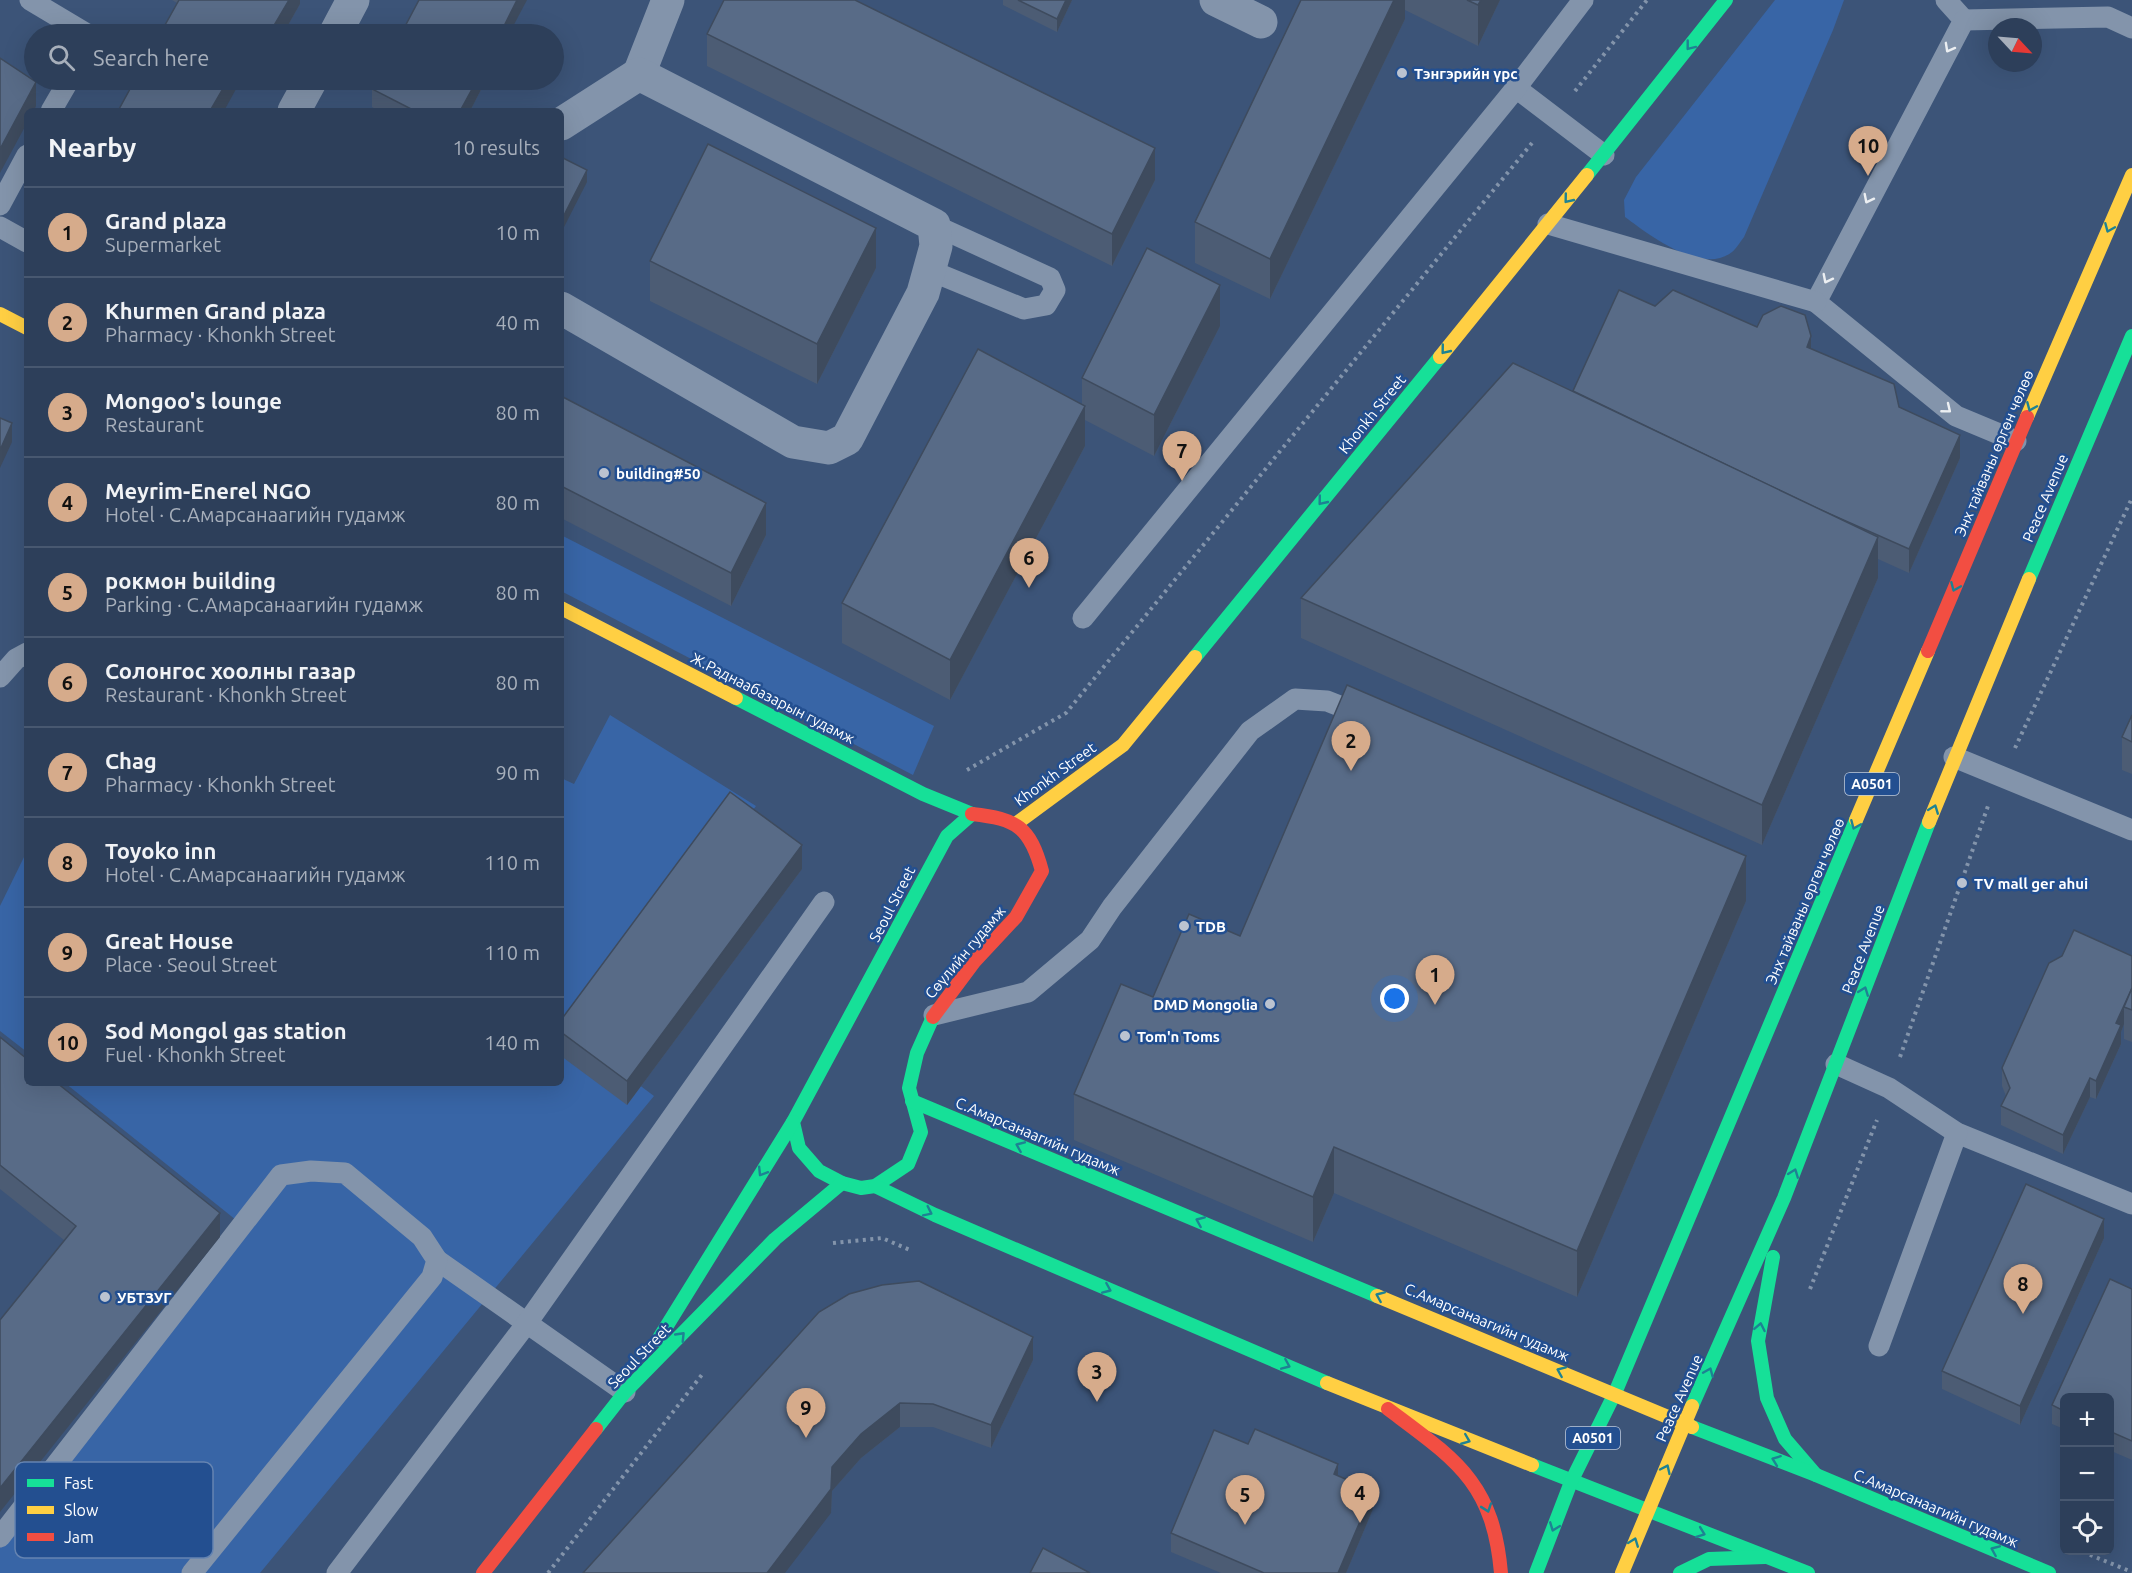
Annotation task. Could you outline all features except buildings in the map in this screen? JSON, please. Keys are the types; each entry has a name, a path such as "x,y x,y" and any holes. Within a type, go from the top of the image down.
{"main road":[{"name":"Khonkh Street","path":"1017,823 1122,746 1604,155 1726,0"},
{"name":"Энх тайваны өргөн чөлөө","path":"1536,1573 1571,1482 1615,1393 2016,441 2132,175"},
{"path":"0,314 24,326"},
{"name":"Peace Avenue","path":"1622,1573 1646,1512 1784,1198 1954,757 2132,336"},
{"name":"Ж.Раднаабазарын гудамж","path":"564,610 923,794 972,814"},
{"path":"972,814 997,816 1017,823"},
{"name":"Seoul Street","path":"483,1573 625,1392 793,1122 947,836 972,814"},
{"name":"Сөүлийн гудамж","path":"875,1186 908,1164 921,1132 909,1088 917,1053 934,1015 974,962 1016,917 1042,871 1035,843 1017,823"},
{"name":"С.Амарсанаагийн гудамж","path":"912,1101 1615,1393 1686,1425 1816,1475 2049,1573"},
{"path":"793,1122 799,1148 819,1171 842,1183 861,1188 875,1186 935,1215 1388,1409 1646,1512 1808,1573"},
{"name":"Seoul Street","path":"625,1392 775,1239 842,1183"},
{"path":"1784,1198 1758,1341 1767,1398 1785,1439 1816,1475"},
{"path":"1388,1409 1462,1469 1483,1497 1498,1539 1501,1573"},
{"path":"1680,1573 1709,1559 1765,1557"}],"street":[{"path":"340,24 353,0"},
{"path":"564,122 639,74 668,0"},
{"path":"1216,0 1261,22"},
{"path":"564,310 794,442 829,448 847,439 923,293 936,246 934,225 639,74"},
{"path":"296,108 306,90"}],"lane":[{"path":"30,0 70,24"},
{"path":"1083,618 1516,88 1583,0"},
{"path":"1946,0 1964,20 2108,17 2132,28"},
{"path":"1816,302 1964,20"},
{"path":"1516,88 1604,155"},
{"path":"53,108 63,90"},
{"path":"0,205 24,161"},
{"path":"1548,224 1816,302 1956,416 2016,441"},
{"path":"929,270 1024,309 1046,305 1055,290 1050,278 934,225"},
{"path":"0,227 24,240"},
{"path":"0,677 16,659 24,655"},
{"path":"934,1015 1028,992 1090,940 1112,907 1250,731 1295,699 1327,701 1382,723"},
{"path":"1954,757 2132,830"},
{"path":"337,1573 527,1323 824,902"},
{"path":"1836,1064 1889,1088 1957,1133 2132,1204"},
{"path":"1879,1346 1957,1133"},
{"path":"58,1462 281,1175 311,1171 345,1173 422,1237 437,1260 625,1392"},
{"path":"213,1547 432,1277 437,1260"},
{"path":"0,1537 15,1518"},
{"path":"192,1573 204,1558"}],"path":[{"path":"923,794 1066,713 1554,117 1647,0"},
{"path":"1808,1294 1889,1088 1988,806 2132,498"},
{"path":"824,1244 882,1238 915,1252"},
{"path":"548,1573 707,1368"},
{"path":"2090,1555 2132,1572"}],"shaded area":[{"path":"1775,0 1844,0 1744,237 1734,251 1720,258 1706,259 1691,256 1661,242 1625,217 1624,200 1636,177"},
{"path":"564,537 934,726 913,775 564,593"},
{"path":"610,715 756,806 582,1042 654,1096 260,1573 0,1573 0,1536 15,1517 15,1558 213,1558 213,1462 59,1462 246,1228 69,1086 564,1086 564,779 574,784"},
{"path":"24,857 24,1050 0,1031 0,906"}],"traffic: fast":[{"path":"1587,175 1726,0"},
{"path":"2029,579 2132,336"},
{"path":"1195,657 1440,357"},
{"path":"736,698 923,794 972,814"},
{"path":"933,1017 917,1053 909,1088 921,1132 908,1164 875,1186 861,1188 842,1183 819,1171 799,1148 793,1122 947,836 972,814"},
{"path":"1536,1573 1571,1482 1615,1393 1856,820"},
{"path":"1692,1406 1784,1198 1929,822"},
{"path":"912,1101 1377,1296"},
{"path":"658,1340 793,1122"},
{"path":"596,1429 625,1392 775,1239 842,1183"},
{"path":"875,1186 935,1215 1327,1383"},
{"path":"1773,1257 1758,1341 1767,1398 1785,1439 1816,1475"},
{"path":"1692,1427 1816,1475 2049,1573"},
{"path":"1532,1465 1808,1573"},
{"path":"1680,1573 1709,1559 1765,1557"}],"traffic: slow":[{"path":"1440,357 1587,175"},
{"path":"2027,417 2132,175"},
{"path":"0,314 24,326"},
{"path":"1929,822 2029,579"},
{"path":"564,610 736,698"},
{"path":"1856,820 1928,651"},
{"path":"1017,823 1123,745 1195,657"},
{"path":"1377,1296 1692,1427"},
{"path":"1327,1383 1532,1465"},
{"path":"1622,1573 1692,1406"}],"traffic: jam":[{"path":"1928,651 2027,417"},
{"path":"933,1017 974,962 1016,917 1042,871 1032,844 1019,828 1000,819 972,814"},
{"path":"1388,1409 1452,1459 1467,1476 1490,1516 1497,1542 1501,1573"},
{"path":"483,1573 596,1429"}],"place":[{"name":"Тэнгэрийн үрс","path":"1402,73"},
{"name":"Sod Mongol gas station","path":"1868,176"},
{"name":"building#50","path":"604,473"},
{"name":"Chag","path":"1182,481"},
{"name":"Солонгос хоолны газар","path":"1029,588"},
{"name":"Khurmen Grand plaza","path":"1351,771"},
{"name":"TV mall ger ahui","path":"1962,883"},
{"name":"TDB","path":"1184,926"},
{"name":"DMD Mongolia","path":"1270,1004"},
{"name":"Grand plaza","path":"1435,1005"},
{"name":"Tom'n Toms","path":"1125,1036"},
{"name":"УБТЗУГ","path":"105,1297"},
{"name":"Toyoko inn","path":"2023,1314"},
{"name":"Mongoo's lounge","path":"1097,1402"},
{"name":"Great House","path":"806,1438"},
{"name":"Meyrim-Enerel NGO","path":"1360,1523"},
{"name":"рокмон building","path":"1245,1525"}]}
